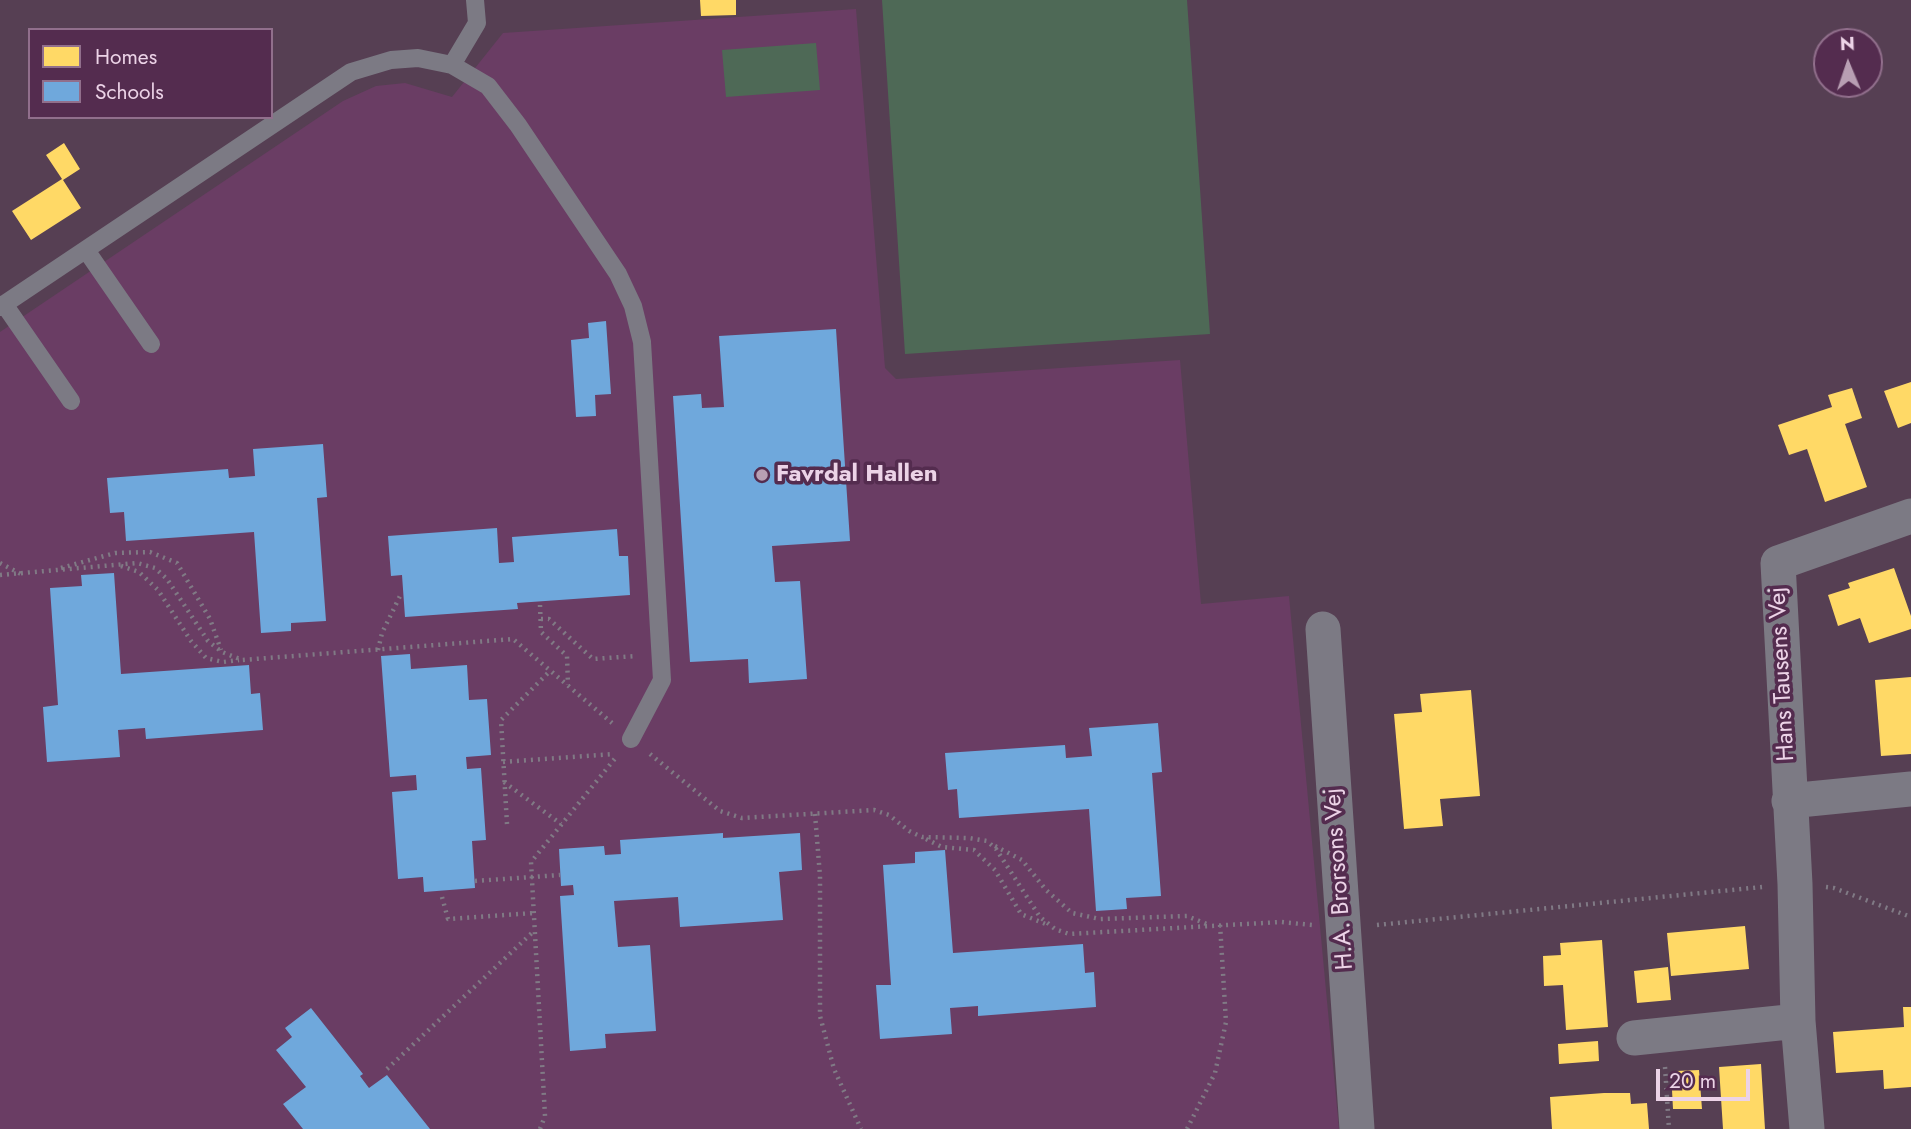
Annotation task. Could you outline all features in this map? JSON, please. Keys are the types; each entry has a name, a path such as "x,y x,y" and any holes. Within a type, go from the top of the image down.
{"street":[{"name":"Hans Tausens Vej","path":"1807,1129 1798,1020 1795,884 1777,563 1911,516"},
{"name":"H.A. Brorsons Vej","path":"1323,629 1357,1129"},
{"path":"1789,801 1911,789"},
{"path":"1648,1037 1798,1020"}],"lane":[{"path":"452,65 477,23 475,0"},
{"path":"71,401 2,306 351,72 391,60 418,58 452,65 488,86 518,125 618,274 633,306 642,342 662,680 631,739"},
{"path":"86,250 151,344"}],"path":[{"path":"54,571 115,553 150,552 177,564 210,620 222,652"},
{"path":"0,563 22,574"},
{"path":"0,575 137,563 155,568 167,579 208,640 222,652 242,660"},
{"path":"116,565 139,572 158,590 191,641 206,658 223,662 513,639 720,811 742,818 874,810 889,815 909,831 942,847 974,850 995,870 1021,914 1069,934 1281,922 1343,928 1795,884 1834,888 1911,917"},
{"path":"378,650 382,633 401,594"},
{"path":"540,605 541,632 567,656 568,686"},
{"path":"541,619 549,619 593,659 661,654"},
{"path":"507,824 501,720 550,670"},
{"path":"503,762 618,754 531,862 545,1116 540,1129"},
{"path":"504,782 561,824"},
{"path":"815,814 820,876 820,1016 834,1069 861,1129"},
{"path":"922,837 987,841 1022,860 1046,890 1072,913 1100,919 1187,916 1210,925"},
{"path":"987,841 996,849 1040,917 1055,929"},
{"path":"475,881 560,875"},
{"path":"442,897 448,919 534,913"},
{"path":"1187,1129 1215,1073 1226,1022 1220,924"},
{"path":"387,1069 534,930"},
{"path":"1648,1037 1668,1129"}],"shaded area":[{"path":"856,9 885,368 896,379 1180,360 1201,604 1289,596 1339,1129 0,1129 0,332 343,101 376,86 405,83 452,97 503,33"}],"green space":[{"path":"882,0 1187,0 1210,334 905,354"},
{"path":"816,43 820,90 726,97 722,50"}],"building: Homes":[{"path":"700,0 736,0 736,15 701,16"},
{"path":"64,143 80,169 63,180 81,208 31,240 12,211 62,179 46,155"},
{"path":"1911,382 1911,423 1898,428 1884,391"},
{"path":"1852,388 1862,418 1845,424 1867,487 1825,502 1807,449 1789,455 1778,425 1832,407 1828,395"},
{"path":"1894,568 1911,616 1911,629 1869,643 1860,618 1838,626 1828,595 1850,588 1848,583"},
{"path":"1911,677 1911,754 1881,756 1875,680"},
{"path":"1471,690 1480,796 1440,799 1443,826 1404,829 1394,714 1422,712 1420,694"},
{"path":"1745,926 1749,969 1671,976 1667,933"},
{"path":"1602,940 1608,1027 1566,1030 1563,985 1544,986 1543,956 1561,955 1560,943"},
{"path":"1668,967 1671,1000 1637,1003 1634,971"},
{"path":"1903,1007 1911,1007 1911,1087 1884,1089 1883,1070 1836,1073 1833,1032 1904,1027"},
{"path":"1598,1041 1599,1061 1559,1064 1558,1044"},
{"path":"1761,1064 1765,1129 1723,1129 1719,1067"},
{"path":"1699,1070 1702,1109 1673,1109 1672,1090 1677,1090 1676,1071"},
{"path":"1630,1093 1631,1104 1647,1103 1649,1129 1552,1129 1550,1097"}],"building: Schools":[{"path":"606,321 611,394 595,395 596,416 576,417 571,340 589,338 588,323"},
{"name":"Favrdal Hallen","path":"836,329 850,541 772,546 775,582 800,581 807,679 749,683 748,659 690,662 673,396 701,394 702,408 724,407 719,336"},
{"path":"323,444 327,497 317,498 326,621 291,623 291,631 261,633 254,532 126,541 124,512 110,513 107,478 228,469 229,478 255,476 253,449"},
{"path":"497,528 499,563 514,562 512,537 617,529 619,556 628,556 630,595 517,603 518,609 405,617 402,575 391,576 388,536"},
{"path":"114,573 121,674 249,665 251,694 260,693 263,730 146,739 145,728 118,730 120,757 47,762 43,707 58,705 50,588 82,586 81,575"},
{"path":"410,654 411,669 467,665 469,700 487,699 491,755 466,757 467,769 481,768 486,840 472,841 475,888 424,892 423,877 398,879 392,792 417,790 416,775 390,777 381,656"},
{"path":"1158,723 1162,772 1152,773 1161,896 1126,898 1127,909 1096,911 1089,809 959,818 957,789 948,790 945,753 1065,745 1066,758 1092,756 1089,728"},
{"path":"723,833 723,838 800,833 802,870 779,872 783,920 680,927 678,897 614,901 618,947 650,945 656,1031 605,1034 606,1048 570,1051 560,896 574,895 573,885 561,886 559,849 604,846 605,855 621,854 620,840"},
{"path":"945,850 953,953 1083,944 1085,973 1094,972 1096,1007 978,1016 978,1006 950,1008 952,1034 880,1039 876,985 891,985 883,865 915,863 915,852"},
{"path":"311,1008 363,1074 360,1076 369,1088 387,1075 430,1129 303,1129 283,1104 306,1087 276,1050 292,1037 285,1028"}],"place":[{"name":"Favrdal Hallen","path":"762,475"}]}
